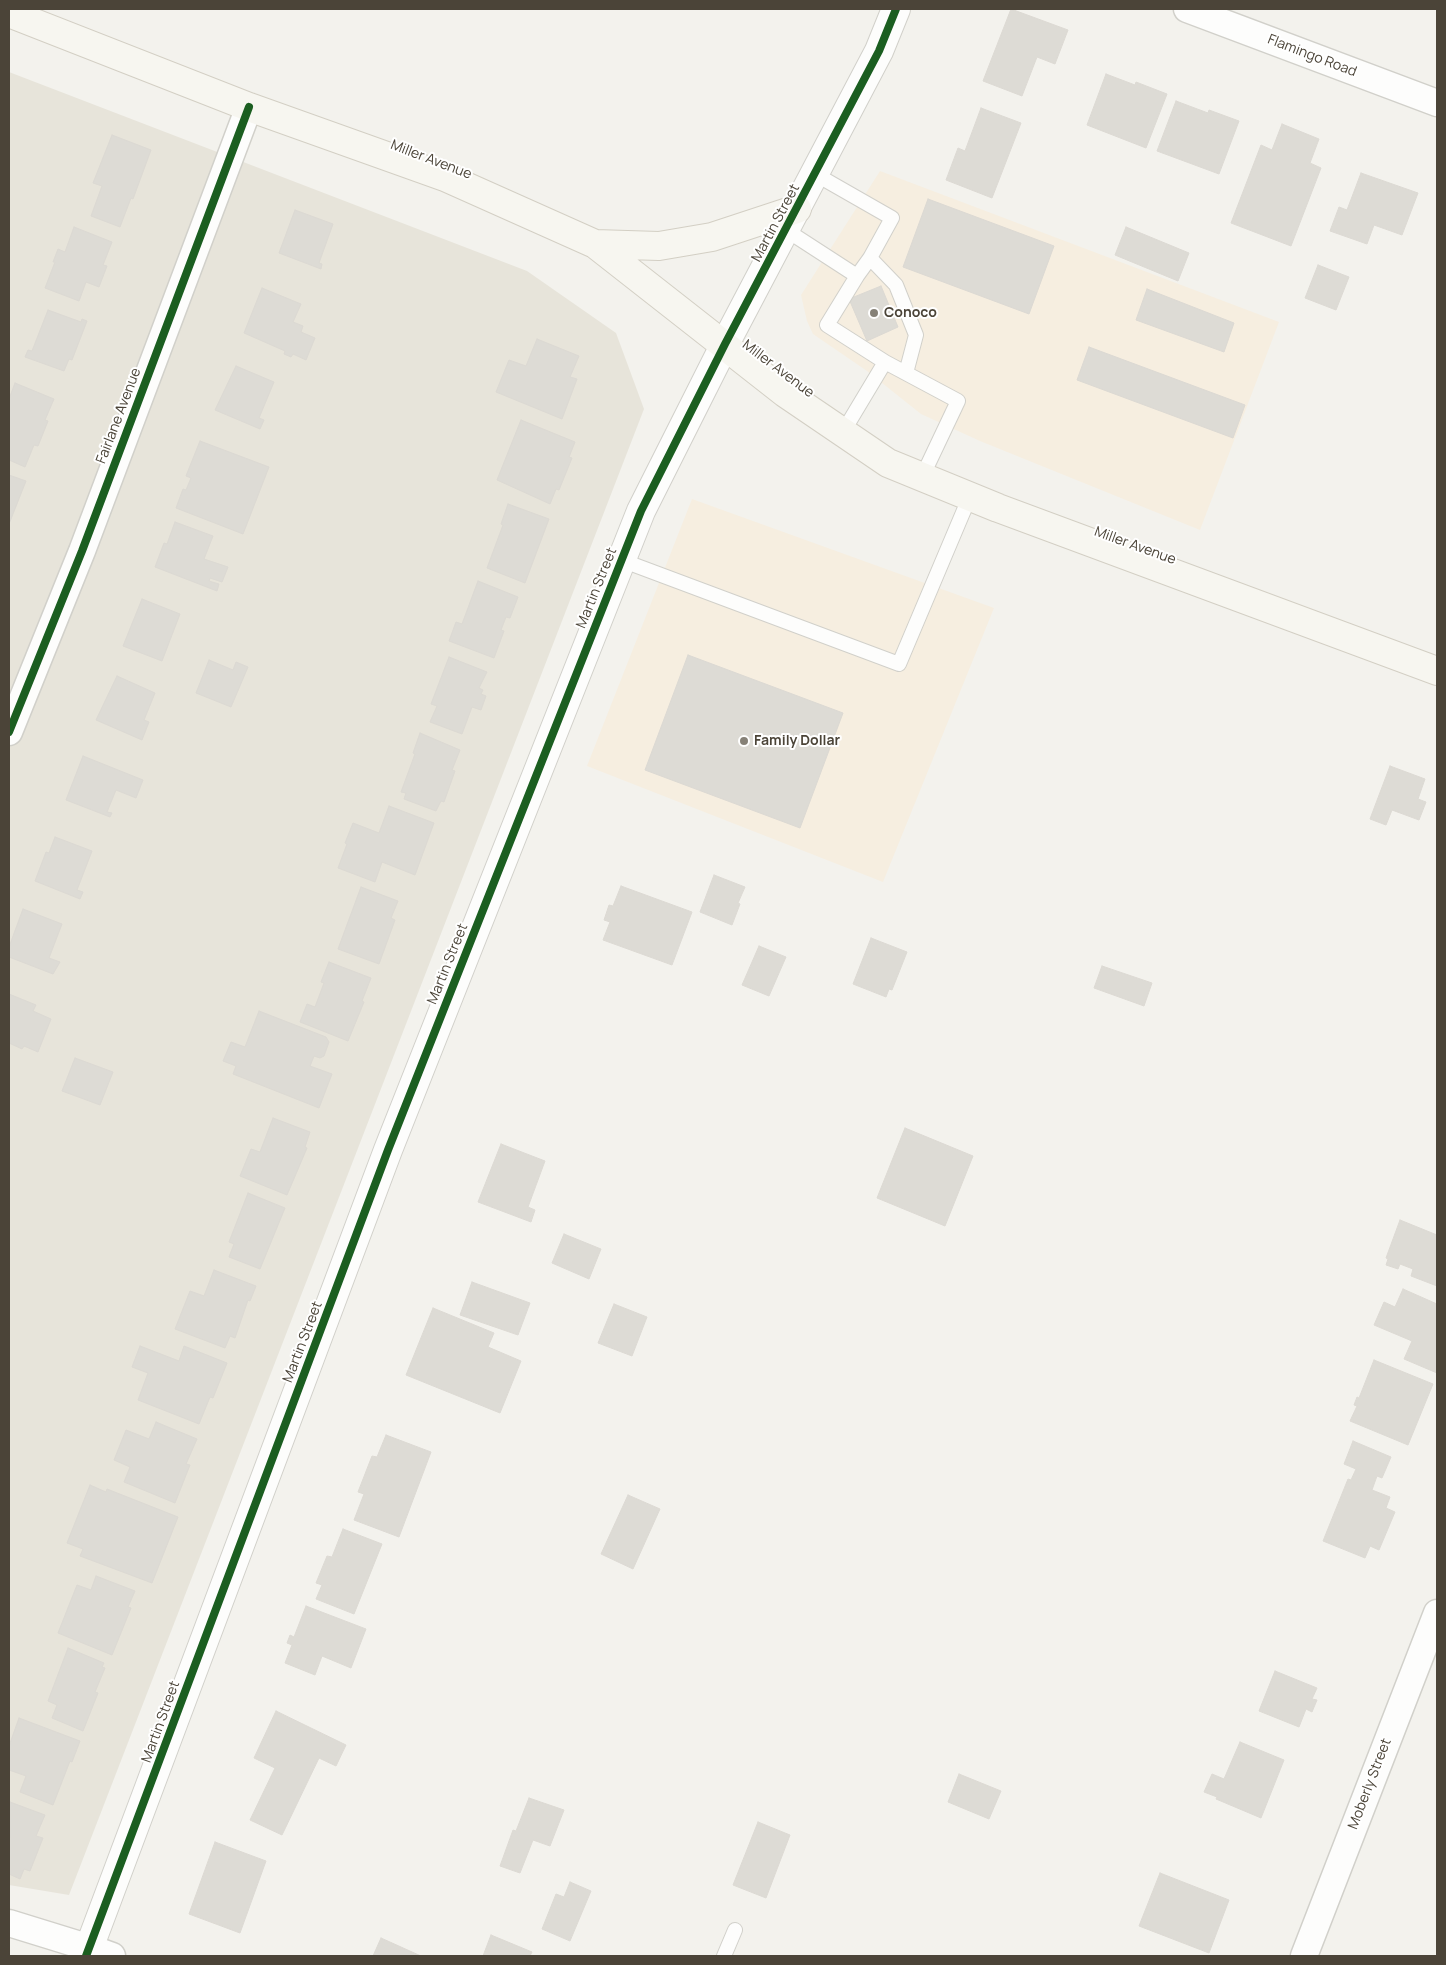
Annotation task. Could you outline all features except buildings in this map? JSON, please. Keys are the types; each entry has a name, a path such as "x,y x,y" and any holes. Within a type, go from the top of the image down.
{"main road":[{"name":"Miller Avenue","path":"9,13 249,107 445,177 594,244 785,392 888,463 970,496 1437,671"},
{"path":"594,244 659,246 792,220"}],"street":[{"name":"Martin Street","path":"96,1953 385,1159 641,511 724,344 792,220 879,51 896,9"},
{"name":"Flamingo Road","path":"1187,9 1437,103"},
{"name":"Fairlane Avenue","path":"9,732 82,551 249,107"},
{"name":"Moberly Street","path":"1304,1956 1437,1613"},
{"path":"9,1923 96,1953"}],"lane":[{"path":"815,174 892,218 870,258 827,325 885,362 958,401 922,477"},
{"path":"792,220 857,276"},
{"path":"870,258 896,285 916,335 906,373"},
{"path":"843,432 885,362"},
{"path":"622,560 899,664 970,496"},
{"path":"724,1956 735,1930"}],"shaded area":[{"path":"9,72 527,271 616,333 644,409 69,1895 9,1885"},
{"path":"880,171 1279,322 1200,530 980,441 921,414 867,371 813,334 807,321 801,295"},
{"path":"692,499 994,608 883,882 587,766"}],"cycle path":[{"path":"86,1956 388,1150 641,511 725,344 879,51 896,9"},
{"path":"9,732 82,551 249,107"}],"place":[{"name":"Conoco","path":"874,313"},
{"name":"Family Dollar","path":"744,741"}]}
